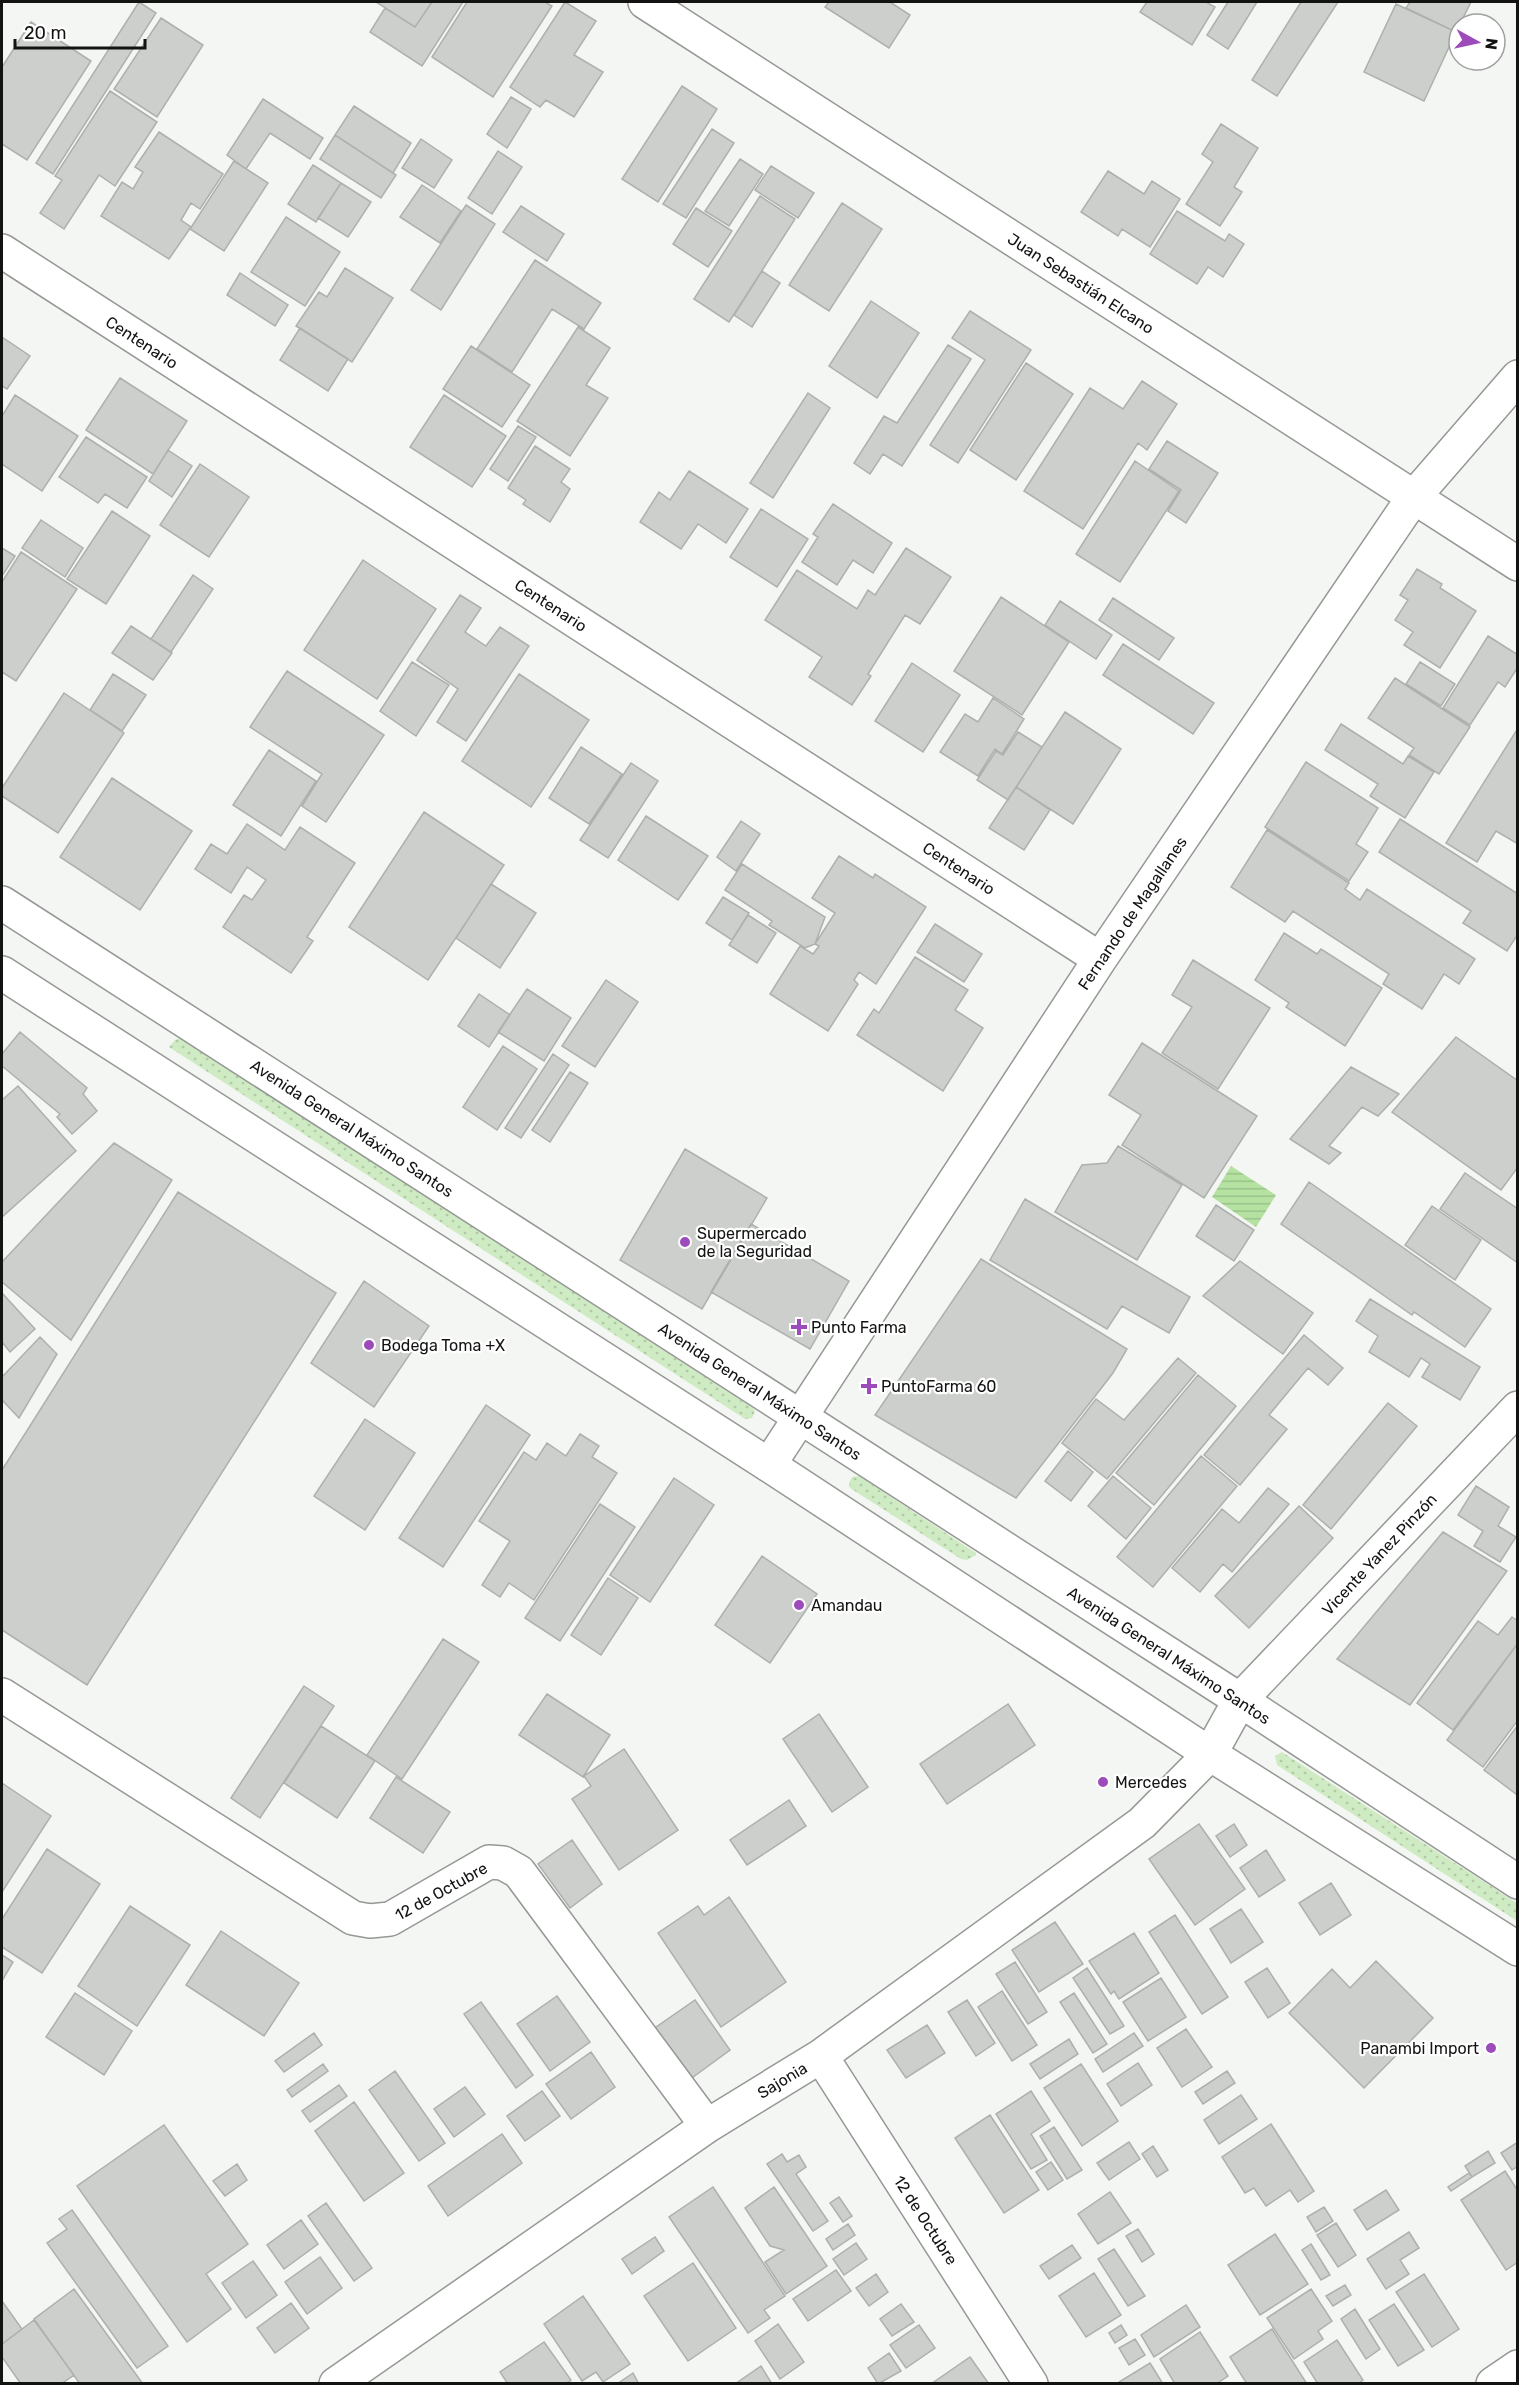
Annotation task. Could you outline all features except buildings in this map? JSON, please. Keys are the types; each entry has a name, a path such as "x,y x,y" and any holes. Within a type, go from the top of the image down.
{"street":[{"name":"Juan Sebastián Elcano","path":"645,2 1518,564"},
{"name":"Centenario","path":"2,251 1100,959"},
{"name":"Fernando de Magallanes","path":"769,1465 1100,959 1413,498 1518,377"},
{"name":"Avenida General Máximo Santos","path":"2,903 1240,1700 1518,1882"},
{"path":"2,973 769,1465 1210,1754 1518,1949"},
{"name":"Vicente Yanez Pinzón","path":"1210,1754 1240,1700 1518,1408"},
{"name":"12 de Octubre","path":"2,1695 353,1918 370,1921 390,1919 489,1862 503,1863 519,1872 707,2126"},
{"name":"Sajonia","path":"336,2384 707,2126 821,2056 1142,1823 1210,1754"},
{"name":"12 de Octubre","path":"821,2056 1031,2384"},
{"path":"1493,2384 1518,2367"}],"shaded area":[{"path":"180,1038 753,1408 755,1411 752,1418 745,1419 169,1047"},
{"path":"1231,1166 1276,1195 1256,1227 1212,1197"},
{"path":"859,1476 976,1555 967,1560 961,1559 850,1488 849,1483 852,1477"},
{"path":"1282,1752 1517,1903 1517,1921 1277,1765 1275,1756"}],"place":[{"name":"Supermercado de la Seguridad","path":"685,1242"},
{"name":"Punto Farma","path":"799,1327"},
{"name":"Bodega Toma +X","path":"369,1345"},
{"name":"PuntoFarma 60","path":"869,1386"},
{"name":"Amandau","path":"799,1605"},
{"name":"Mercedes","path":"1103,1782"},
{"name":"Panambi Import","path":"1491,2048"}]}
